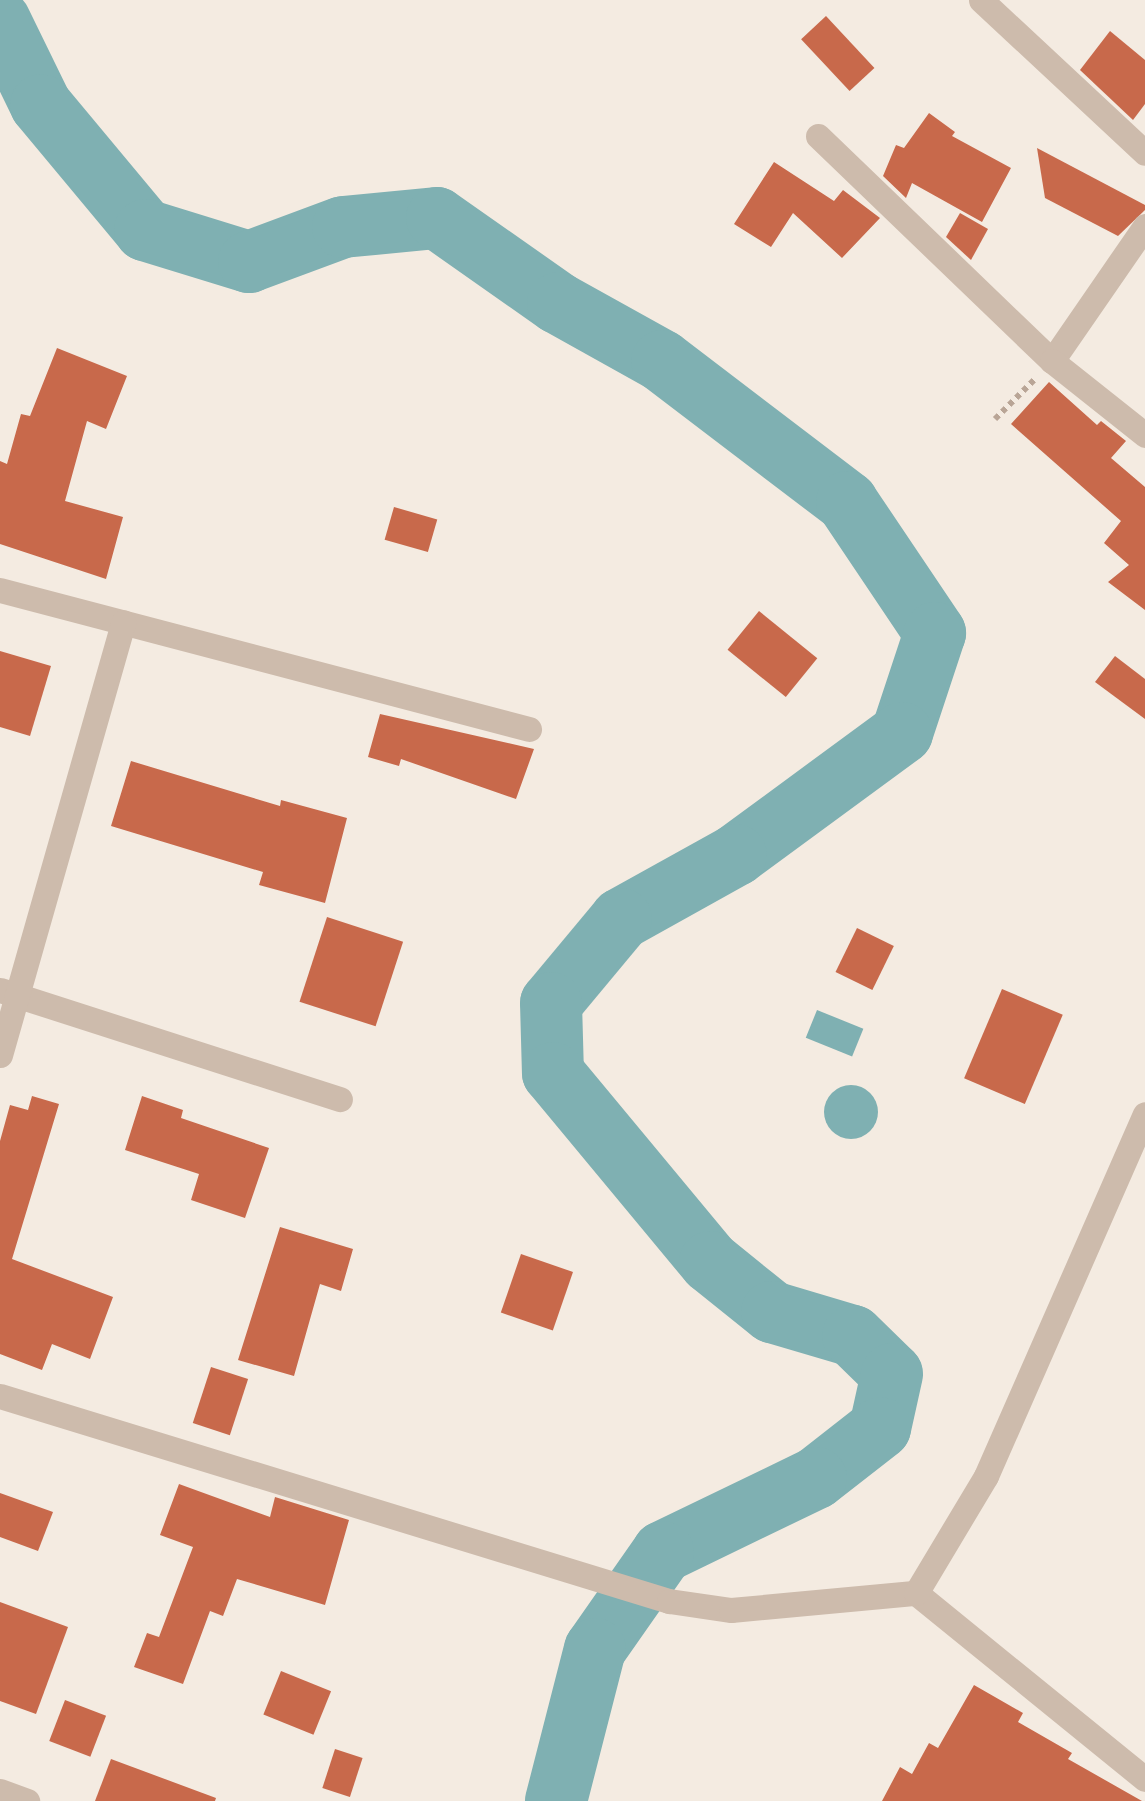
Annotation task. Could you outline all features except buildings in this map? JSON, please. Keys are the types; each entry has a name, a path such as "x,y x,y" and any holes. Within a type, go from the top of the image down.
{"street":[{"path":"981,0 1145,153"},
{"path":"818,136 1052,361 1145,435"},
{"path":"1052,361 1145,226"},
{"path":"0,590 529,729"},
{"path":"0,1055 9,993 122,622"},
{"path":"9,993 340,1099"},
{"path":"916,1592 986,1476 1145,1114"},
{"path":"0,1396 669,1601 731,1610 916,1592 1145,1779"}],"path":[{"path":"996,420 1052,361"}],"water":[{"path":"817,1010 863,1029 852,1057 806,1038"},
{"path":"851,1085 870,1093 878,1112 870,1131 851,1139 832,1131 824,1112 832,1093"}],"waterway":[{"path":"0,21 41,105 145,230 249,262 343,227 437,218 558,303 662,361 847,502 935,633 902,733 736,855 621,919 551,1003 553,1073 710,1262 772,1312 853,1336 892,1374 880,1428 816,1478 663,1552 595,1649 556,1801"}]}
